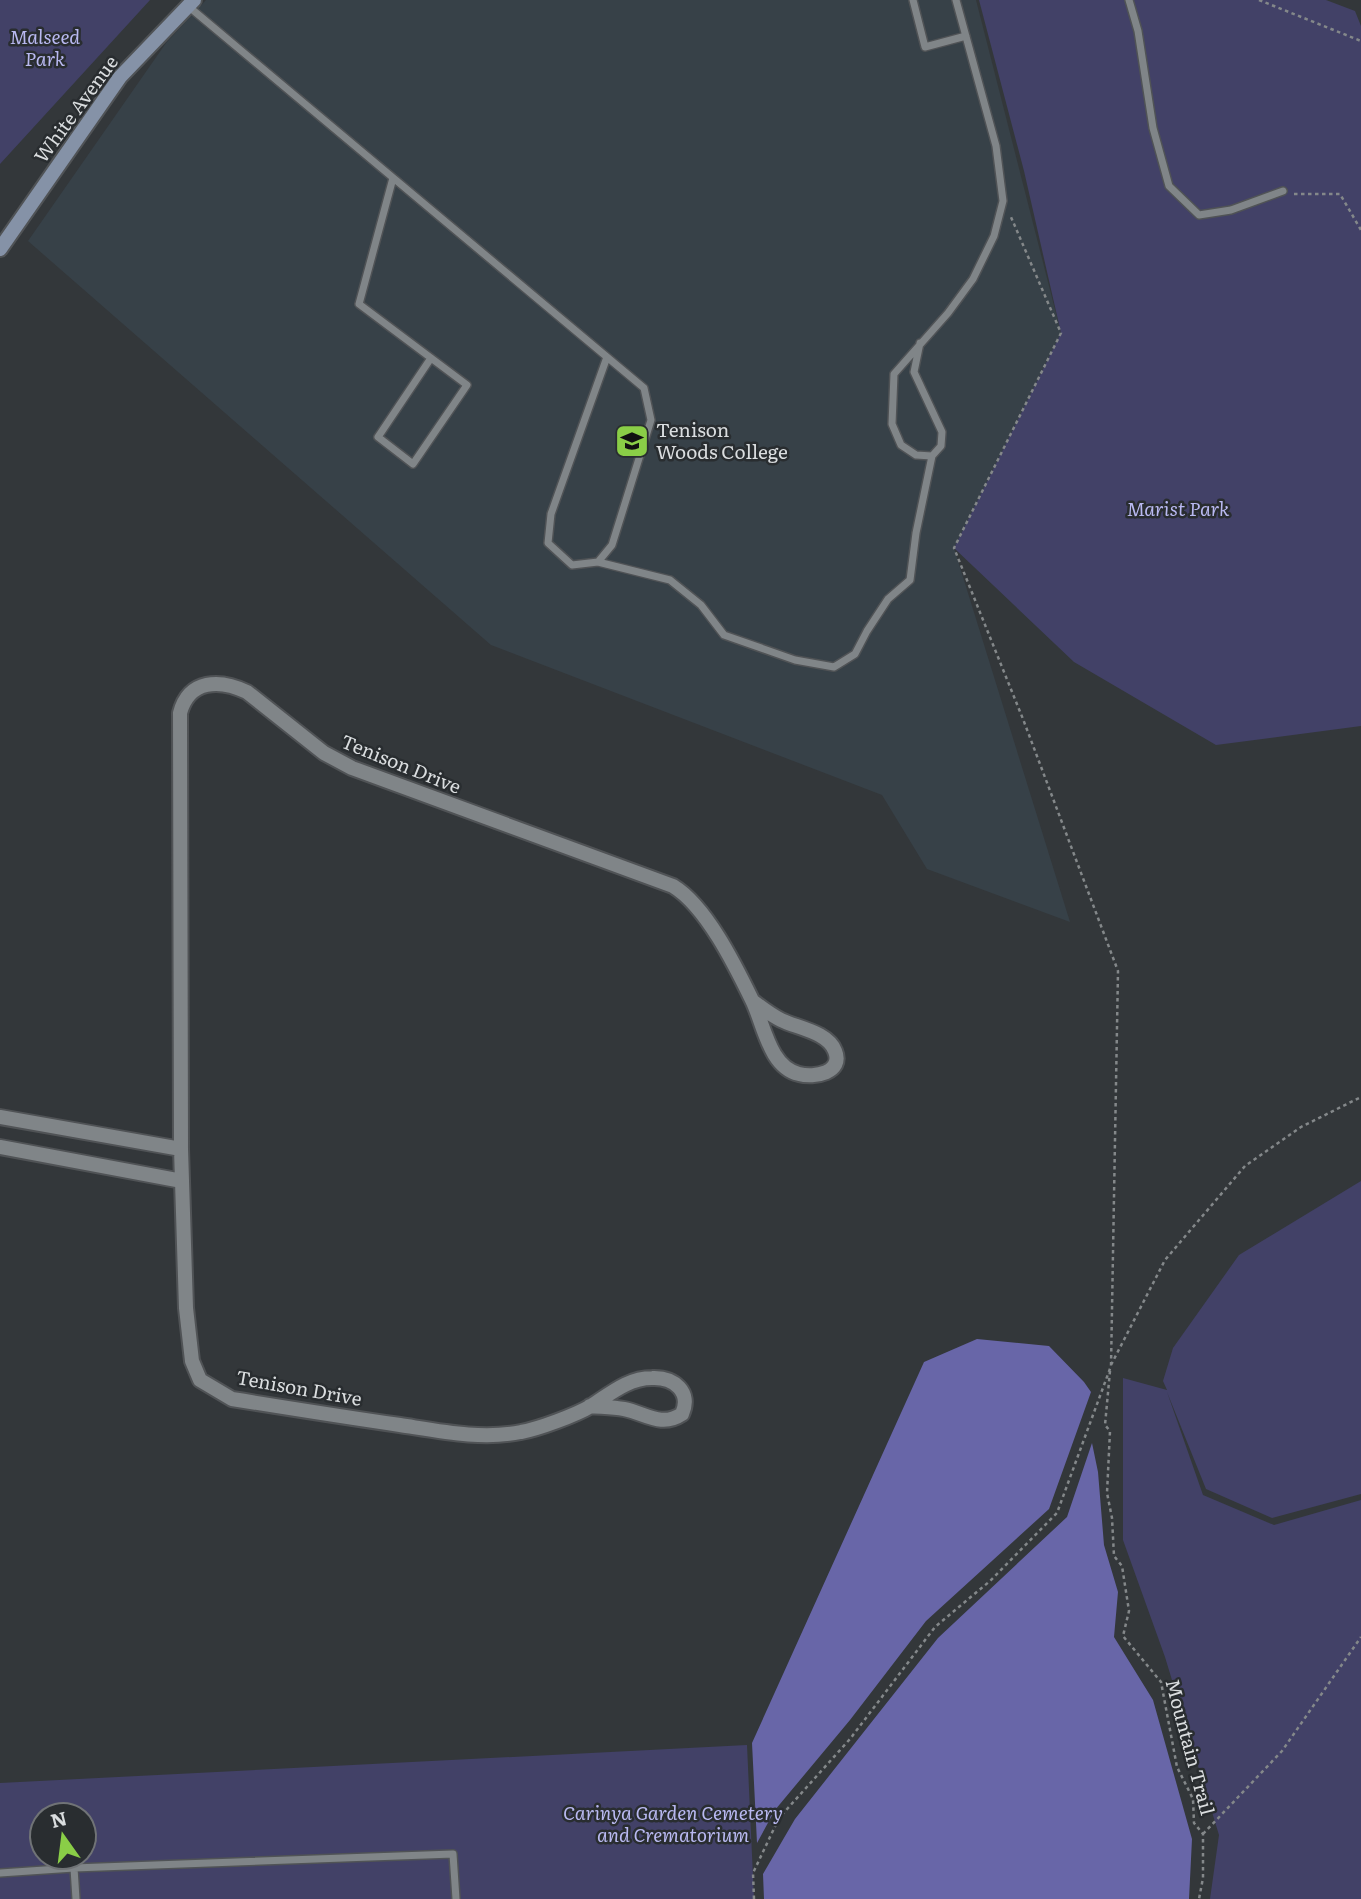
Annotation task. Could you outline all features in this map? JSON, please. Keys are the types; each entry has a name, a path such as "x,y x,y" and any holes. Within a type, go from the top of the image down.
{"main road":[{"name":"White Avenue","path":"0,249 120,77 191,3"}],"street":[{"name":"Tenison Drive","path":"590,1406 622,1408 663,1421 682,1414 686,1402 676,1384 669,1380 649,1378 615,1389 590,1406 523,1432 455,1433 232,1399 200,1380 192,1361 186,1308 181,1149 180,713 183,700 193,689 226,684 247,692 324,753 352,768 673,886 686,894 711,927 754,1002 772,1049 789,1071 813,1076 829,1071 835,1065 836,1052 829,1041 780,1020 754,1002"},
{"path":"0,1117 181,1149"},
{"path":"0,1146 182,1181"}],"lane":[{"path":"913,0 925,47 966,36"},
{"path":"932,456 916,455 901,445 892,424 894,374 948,313 973,279 994,236 1003,201 1002,176 996,146 956,0"},
{"path":"1129,0 1138,31 1153,128 1169,186 1199,215 1231,210 1283,191"},
{"path":"191,3 393,178 644,388 651,420 611,545 598,562"},
{"path":"393,178 359,304 431,358 467,385 413,464 378,437 431,358"},
{"path":"607,357 551,514 548,543 572,565 598,562 670,580 701,605 724,635 795,660 834,667 856,654 888,599 910,580 916,533 932,456 941,446 942,432 914,372 920,343"},
{"path":"98,1867 453,1854 456,1899"},
{"path":"0,1873 30,1871"},
{"path":"74,1871 76,1899"}],"path":[{"path":"1259,0 1361,41"},
{"path":"1283,191 1294,194 1340,194 1361,230"},
{"path":"754,1899 753,1872 779,1818 850,1739 935,1627 990,1581 1057,1513 1111,1366 1118,971 1023,719 954,548 1061,333 1003,201"},
{"name":"Mountain Trail","path":"1199,1899 1203,1878 1203,1834 1194,1822 1193,1799 1177,1766 1161,1682 1123,1636 1129,1611 1122,1566 1114,1556 1112,1518 1107,1493 1110,1431 1105,1425 1111,1366 1165,1260 1245,1166 1301,1127 1361,1097"},
{"path":"1203,1834 1282,1751 1361,1637"}],"shaded area":[{"name":"Tenison Woods College","path":"206,0 976,0 1061,333 954,548 1070,922 927,869 882,795 491,645 28,241 166,43"},
{"path":"977,1339 1049,1346 1091,1392 1049,1509 926,1621 850,1720 775,1810 757,1843 752,1743 924,1362"},
{"path":"1092,1443 1098,1472 1104,1545 1118,1592 1114,1637 1153,1700 1192,1839 1189,1899 764,1899 763,1874 795,1819 938,1638 1067,1517"}],"green space":[{"name":"Malseed Park","path":"0,0 150,0 0,164"},
{"name":"Marist Park","path":"979,0 1326,0 1355,11 1361,26 1361,726 1216,745 1074,662 954,548 1061,333 1024,171"},
{"path":"1361,1181 1361,1494 1272,1518 1206,1489 1167,1392 1203,1495 1274,1525 1361,1500 1361,1899 1210,1899 1219,1835 1165,1657 1123,1540 1123,1378 1167,1390 1163,1381 1173,1348 1239,1255"},
{"name":"Carinya Garden Cemetery and Crematorium","path":"747,1745 754,1899 0,1899 0,1783"}],"place":[{"name":"Tenison Woods College","path":"632,441"}]}
